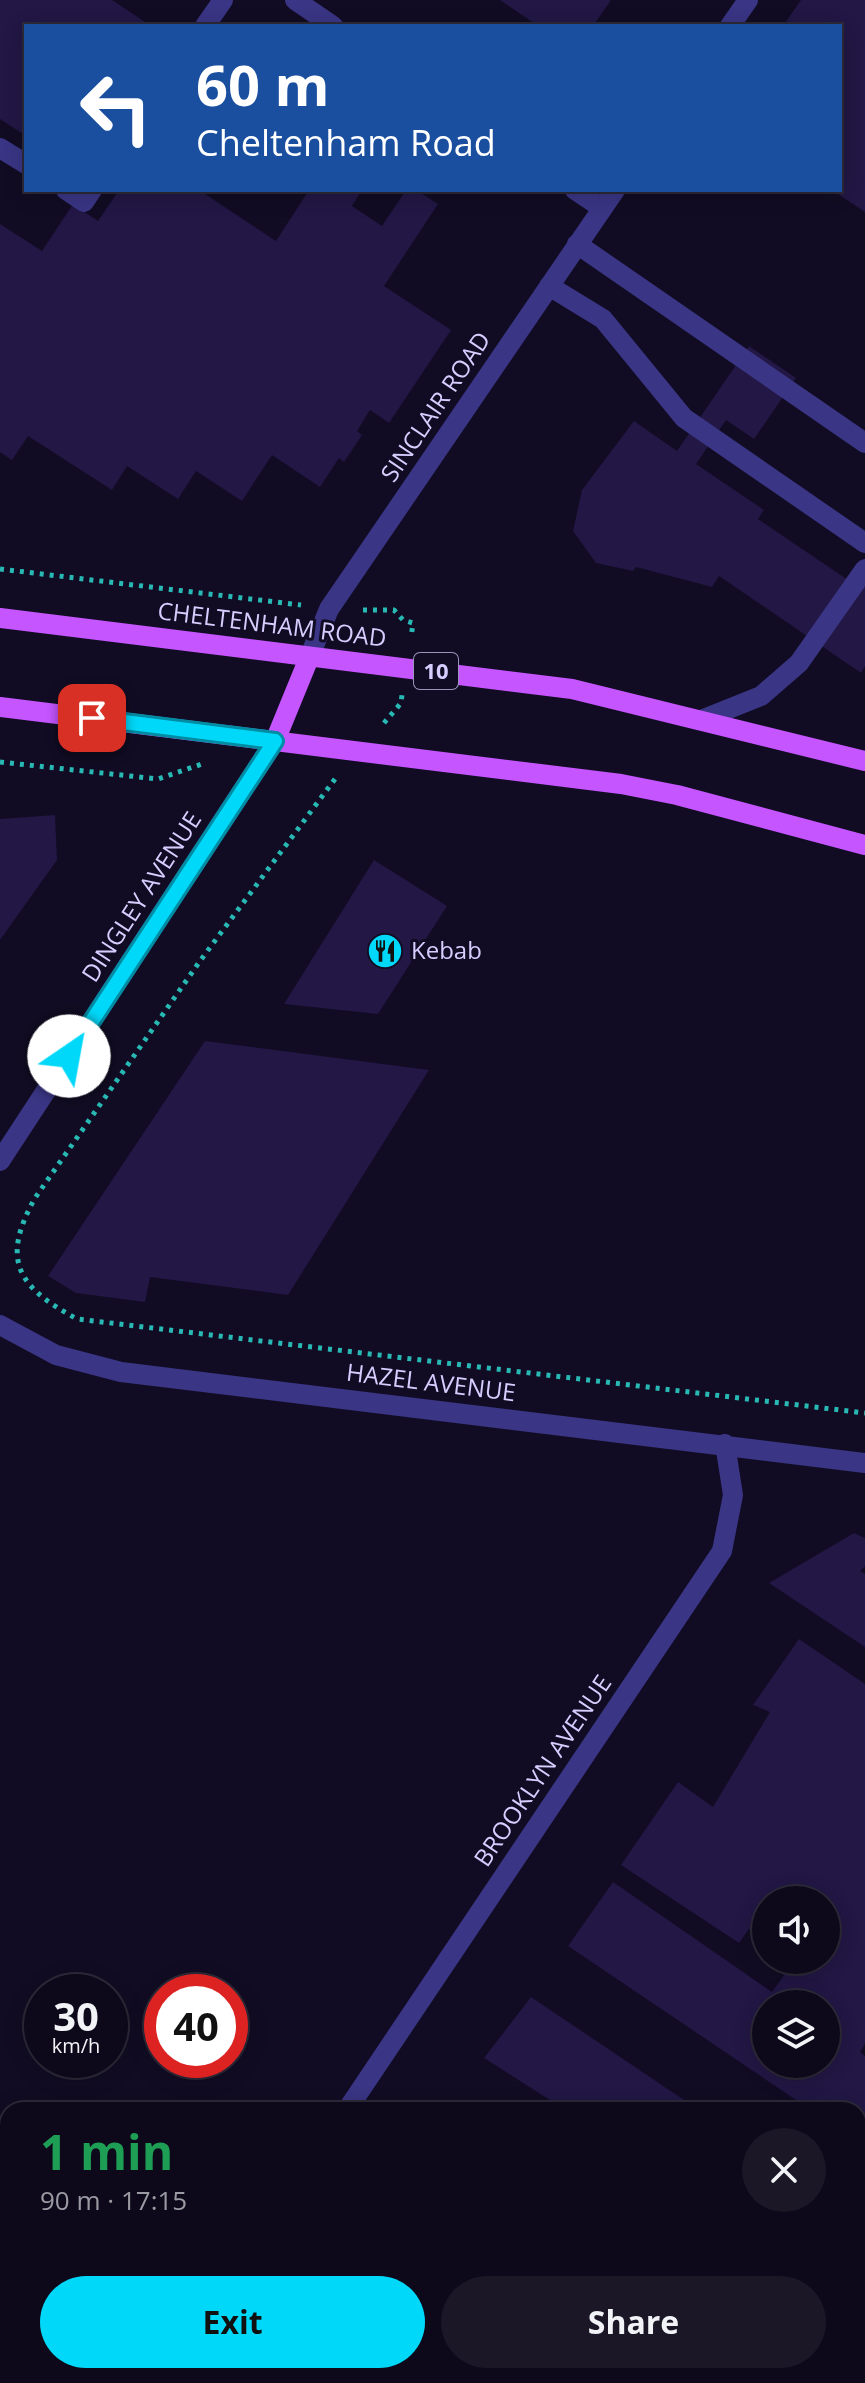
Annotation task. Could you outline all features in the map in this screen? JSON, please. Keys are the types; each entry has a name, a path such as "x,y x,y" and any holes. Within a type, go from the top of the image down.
{"main road":[{"name":"CHELTENHAM ROAD","path":"0,618 572,689 865,761"},
{"path":"275,741 309,658"},
{"path":"0,707 621,784 677,795 865,845"}],"street":[{"path":"206,24 223,0"},
{"path":"295,0 330,24"},
{"path":"731,24 748,0"},
{"path":"0,148 24,163"},
{"path":"69,192 84,202 91,192"},
{"path":"578,192 602,208"},
{"name":"SINCLAIR ROAD","path":"309,658 329,609 614,192"},
{"path":"577,244 865,443"},
{"path":"549,286 603,319 684,418 865,543"},
{"path":"701,720 761,696 799,663 865,569"},
{"name":"DINGLEY AVENUE","path":"0,1161 275,741"},
{"name":"HAZEL AVENUE","path":"0,1325 56,1355 121,1372 865,1463"},
{"name":"BROOKLYN AVENUE","path":"352,2102 722,1551 733,1495 725,1444"}],"path":[{"path":"0,569 329,609 394,610 403,620 413,623 401,703 332,782 200,961 35,1198 25,1215 15,1247 15,1262 22,1280 37,1294 77,1319 865,1413"},
{"path":"0,762 158,779 216,760"}],"building":[{"path":"0,0 112,0 148,24 24,24 24,135 0,119"},
{"path":"500,0 611,0 594,24 535,24"},
{"path":"801,0 865,0 865,212 835,192 842,192 842,24 784,24"},
{"path":"118,192 202,192 276,241 308,192 361,192 352,206 382,226 405,192 419,192 438,204 384,286 451,330 389,423 370,410 357,431 362,435 344,462 339,458 320,487 272,455 242,501 196,471 178,499 127,466 112,490 28,436 12,460 0,452 0,224 42,251 73,204 98,221"},
{"path":"749,346 796,378 754,439 726,420 696,464 764,510 758,519 851,582 865,561 865,666 861,673 719,576 712,587 636,567 633,571 596,563 573,531 582,490 634,421 677,451"},
{"path":"55,815 57,860 0,940 0,819"},
{"path":"374,860 447,906 378,1014 284,1004"},
{"path":"205,1041 429,1070 288,1295 150,1277 145,1302 76,1293 48,1276"},
{"path":"854,1533 865,1538 865,1566 860,1571 865,1574 865,1647 769,1583"},
{"path":"799,1639 865,1684 865,2044 860,2052 865,2056 865,2102 799,2102 764,2078 840,2078 840,1990 773,1990 785,1974 840,1974 840,1886 752,1886 752,1931 749,1929 739,1943 621,1865 678,1782 713,1807 770,1712 753,1705"},
{"path":"613,1882 769,1990 752,1990 752,2070 568,1946"},
{"path":"531,1997 687,2102 553,2102 484,2058"}],"place":[{"name":"Kebab","path":"385,951"}],"route":[{"path":"69,1056 275,741 92,718"}]}
